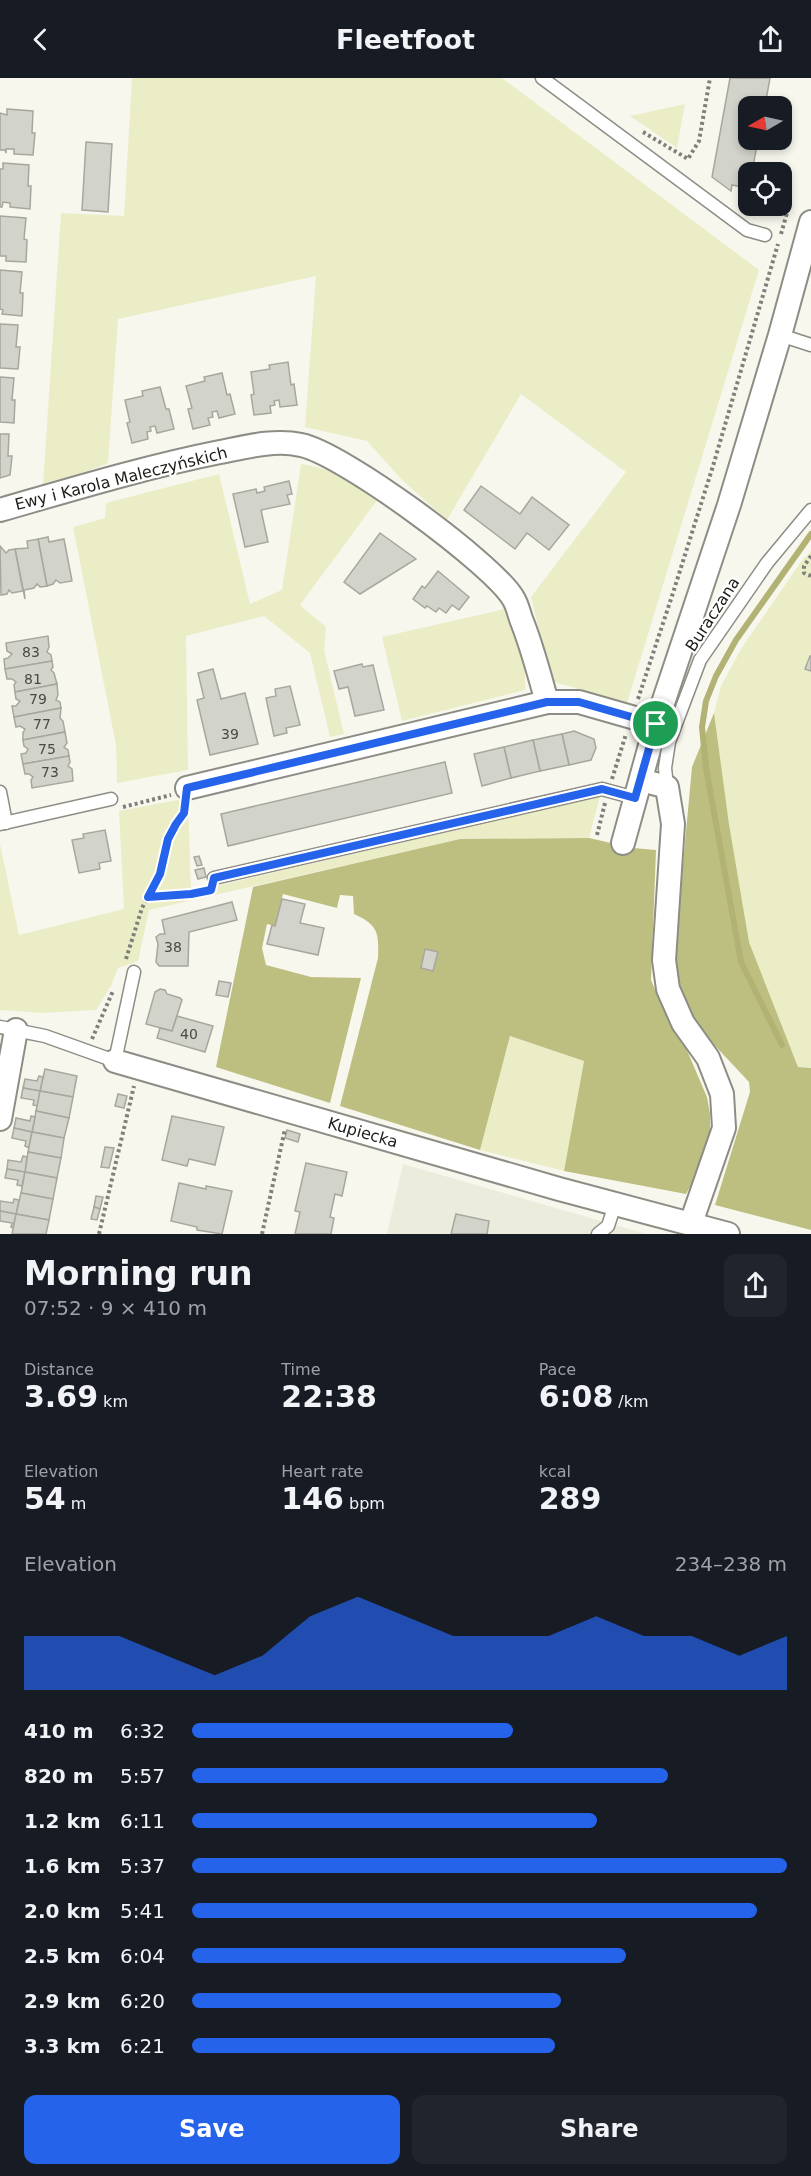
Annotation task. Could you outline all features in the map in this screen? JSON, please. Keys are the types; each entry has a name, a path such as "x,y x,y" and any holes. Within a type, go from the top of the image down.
{"street":[{"path":"623,843 656,724 719,538 780,335 811,222"},
{"name":"Ewy i Karola Maleczyńskich","path":"0,510 85,484 202,456 271,444 302,445 372,481 479,561 513,598 532,646 547,702"},
{"path":"187,788 547,702 579,702 656,724"},
{"path":"638,789 667,787 673,824 664,960 668,989 683,1023 708,1058 722,1094 724,1128 691,1224"},
{"path":"0,1119 8,1029"},
{"name":"Kupiecka","path":"115,1061 615,1204 728,1234"}],"lane":[{"path":"542,78 747,230 765,235"},
{"path":"780,335 811,345"},
{"name":"Buraczana","path":"667,787 665,768 669,742 700,660 767,563 811,510"},
{"path":"214,878 602,789 638,789"},
{"path":"0,792 3,823 114,803"},
{"path":"115,1061 134,972"},
{"name":"Kupiecka","path":"8,1029 45,1036 115,1061"},
{"path":"598,1234 608,1226 615,1204"}],"path":[{"path":"639,129 688,159 699,141 710,78"},
{"path":"597,835 632,716 710,477 786,216"},
{"path":"811,556 804,566 804,573 811,576"},
{"path":"114,803 164,798 187,788"},
{"path":"124,964 142,908 160,874 168,839 184,813 187,788"},
{"path":"148,897 211,890 214,878"},
{"path":"86,1051 115,986"},
{"path":"99,1234 139,1068"},
{"path":"261,1234 284,1129"}],"shaded area":[{"path":"403,1164 646,1234 387,1234"}],"green space":[{"path":"132,78 502,78 759,270 627,703 551,681 531,597 626,472 521,394 447,520 402,480 367,441 305,427 316,276 118,319 108,463 43,484 61,213 124,216"},
{"path":"685,104 677,148 630,116"},
{"path":"301,464 342,477 378,499 300,605 326,627 324,650 344,734 330,737 310,653 264,616 186,636 188,770 117,783 116,745 73,527 105,518 106,503 219,474 250,604 282,590"},
{"path":"811,551 811,1068 798,1067 749,942 729,824 714,713 721,686 741,649 800,563"},
{"path":"505,609 519,637 525,669 525,690 402,721 382,637"},
{"path":"714,713 729,824 749,942 798,1067 811,1068 811,1230 715,1205 750,1092 749,1082 690,1019 679,994 676,977 677,929 692,767"},
{"path":"600,796 589,838 460,839 149,910 138,961 118,968 111,986 96,1010 43,1013 0,1010 0,844 19,935 124,909 119,811 188,798 191,892"},
{"path":"589,838 633,848 656,850 651,980 664,1010 686,1048 707,1097 710,1114 710,1131 695,1178 686,1194 564,1171 584,1061 510,1036 480,1150 340,1106 378,958 375,930 368,922 354,914 353,896 340,895 337,908 283,894 275,926 267,924 262,948 266,965 311,977 361,978 330,1103 216,1067 253,887 460,839"},
{"path":"510,1036 584,1061 564,1171 480,1150"}],"building":[{"path":"730,78 770,78 767,96 738,96 738,150 756,150 754,162 738,162 738,186 732,185 731,191 712,177"},
{"path":"7,109 33,111 32,133 35,133 33,155 14,154 14,149 6,149 6,153 5,150 0,150 0,113 7,115"},
{"path":"86,142 112,144 108,212 82,210"},
{"path":"3,163 29,165 30,209 10,207 10,203 3,202 0,207 0,169 3,169"},
{"path":"0,216 26,218 24,239 27,240 26,262 6,261 6,256 0,256"},
{"path":"0,270 22,272 20,293 23,293 22,316 2,314"},
{"path":"0,324 18,325 16,347 20,347 18,369 0,368"},
{"path":"288,362 297,405 280,407 279,400 274,401 275,405 270,406 271,413 254,415 251,372 270,369 269,365"},
{"path":"222,373 227,395 230,394 235,414 219,418 217,411 212,412 213,417 208,418 210,425 193,429 188,409 192,408 186,386 205,381 204,377"},
{"path":"0,377 14,378 12,400 15,400 14,423 0,422"},
{"path":"160,387 174,429 157,433 155,426 150,427 151,431 147,432 148,439 132,443 125,400 143,396 142,391"},
{"path":"0,434 9,434 8,456 12,456 10,475 0,478"},
{"path":"289,481 292,494 287,495 290,504 261,510 268,542 245,547 233,494 256,489 257,493 265,491 264,487"},
{"path":"481,486 520,514 532,497 569,525 549,550 527,533 515,549 464,510"},
{"path":"380,533 416,559 360,594 344,582"},
{"path":"48,537 49,542 64,539 72,581 60,583 56,580 47,586 38,539"},
{"path":"38,539 47,586 40,587 37,584 34,588 24,590 25,599 15,549 28,548 27,541"},
{"path":"0,546 6,553 15,549 23,591 12,593 9,590 7,594 1,595"},
{"path":"438,571 469,597 459,610 452,605 446,613 439,608 436,612 427,606 425,608 413,599 422,586 425,588"},
{"path":"48,636 47,652 51,655 52,661 5,669 4,659 12,654 7,651 6,643"},
{"path":"811,656 811,671 805,669"},
{"path":"52,661 51,670 57,684 15,692 16,682 7,679 5,669"},
{"path":"362,664 363,667 373,665 384,710 355,716 348,687 339,689 334,671"},
{"path":"213,669 221,699 245,693 258,744 210,755 197,700 204,698 198,673"},
{"path":"57,684 56,700 60,702 61,708 14,717 12,706 16,706 20,701 16,699 15,692"},
{"path":"290,686 300,725 286,728 287,733 274,736 266,698 276,696 275,689"},
{"path":"61,708 60,718 63,721 65,732 23,740 25,729 20,726 16,727 14,717"},
{"path":"574,731 594,739 596,748 591,760 569,765 562,734"},
{"path":"65,732 67,743 64,747 68,750 69,756 23,764 21,754 26,753 28,749 24,746 23,740"},
{"path":"562,734 569,765 540,771 533,740"},
{"path":"533,740 540,771 511,778 504,747"},
{"path":"504,747 511,778 482,786 474,754"},
{"path":"69,756 68,766 72,769 73,781 32,788 33,777 25,774 23,764"},
{"path":"445,762 452,793 228,846 221,814"},
{"path":"105,830 111,861 99,863 100,869 79,873 72,840 84,838 83,834"},
{"path":"199,856 202,865 197,866 194,857"},
{"path":"204,868 206,877 198,879 195,870"},
{"path":"282,899 305,904 300,923 324,928 318,955 267,944 272,925 275,926"},
{"path":"232,902 237,920 189,932 188,966 159,966 156,962 158,944 156,937 165,934 162,920"},
{"path":"425,949 438,952 433,971 421,968"},
{"path":"219,981 231,983 228,997 216,995"},
{"path":"160,989 182,1000 172,1031 146,1024 155,992"},
{"path":"177,1016 213,1026 205,1052 157,1038 160,1028 172,1031"},
{"path":"45,1069 77,1076 73,1097 40,1091"},
{"path":"39,1076 43,1077 40,1091 23,1088 25,1079 37,1081"},
{"path":"23,1088 40,1091 38,1106 33,1105 34,1100 21,1098"},
{"path":"40,1091 73,1097 69,1118 36,1111"},
{"path":"118,1094 127,1096 124,1108 115,1106"},
{"path":"36,1111 69,1118 64,1138 32,1132"},
{"path":"31,1116 35,1117 32,1132 14,1128 16,1118 30,1121"},
{"path":"172,1116 224,1127 215,1165 189,1159 187,1166 162,1160"},
{"path":"14,1128 32,1132 29,1148 25,1146 26,1141 12,1138"},
{"path":"287,1130 300,1134 298,1142 285,1138"},
{"path":"32,1132 64,1138 61,1158 28,1152"},
{"path":"105,1147 114,1148 109,1168 101,1167"},
{"path":"28,1152 61,1158 57,1178 25,1172"},
{"path":"23,1156 27,1157 25,1172 7,1169 8,1160 21,1162"},
{"path":"306,1163 347,1172 342,1196 335,1194 330,1217 334,1218 331,1234 295,1234 300,1212 295,1211"},
{"path":"7,1169 25,1172 22,1186 17,1185 18,1180 5,1178"},
{"path":"25,1172 57,1178 53,1199 21,1193"},
{"path":"179,1183 206,1189 206,1186 232,1191 222,1234 197,1230 197,1227 171,1221"},
{"path":"21,1193 53,1199 49,1220 16,1214"},
{"path":"96,1196 103,1197 100,1209 94,1207"},
{"path":"14,1199 19,1200 16,1214 0,1211 0,1201 13,1203"},
{"path":"94,1207 100,1209 97,1220 91,1219"},
{"path":"0,1211 16,1214 13,1228 12,1223 0,1221"},
{"path":"16,1214 49,1220 46,1234 12,1234"},
{"path":"456,1214 489,1221 487,1234 451,1234"}],"waterway":[{"path":"782,1045 741,962 706,768 702,727 706,701 716,676 736,640 811,534"}],"route":[{"path":"547,702 579,702 656,724 635,798 602,789 214,878 211,890 148,897 160,874 168,839 184,813 187,788 547,702"}]}
